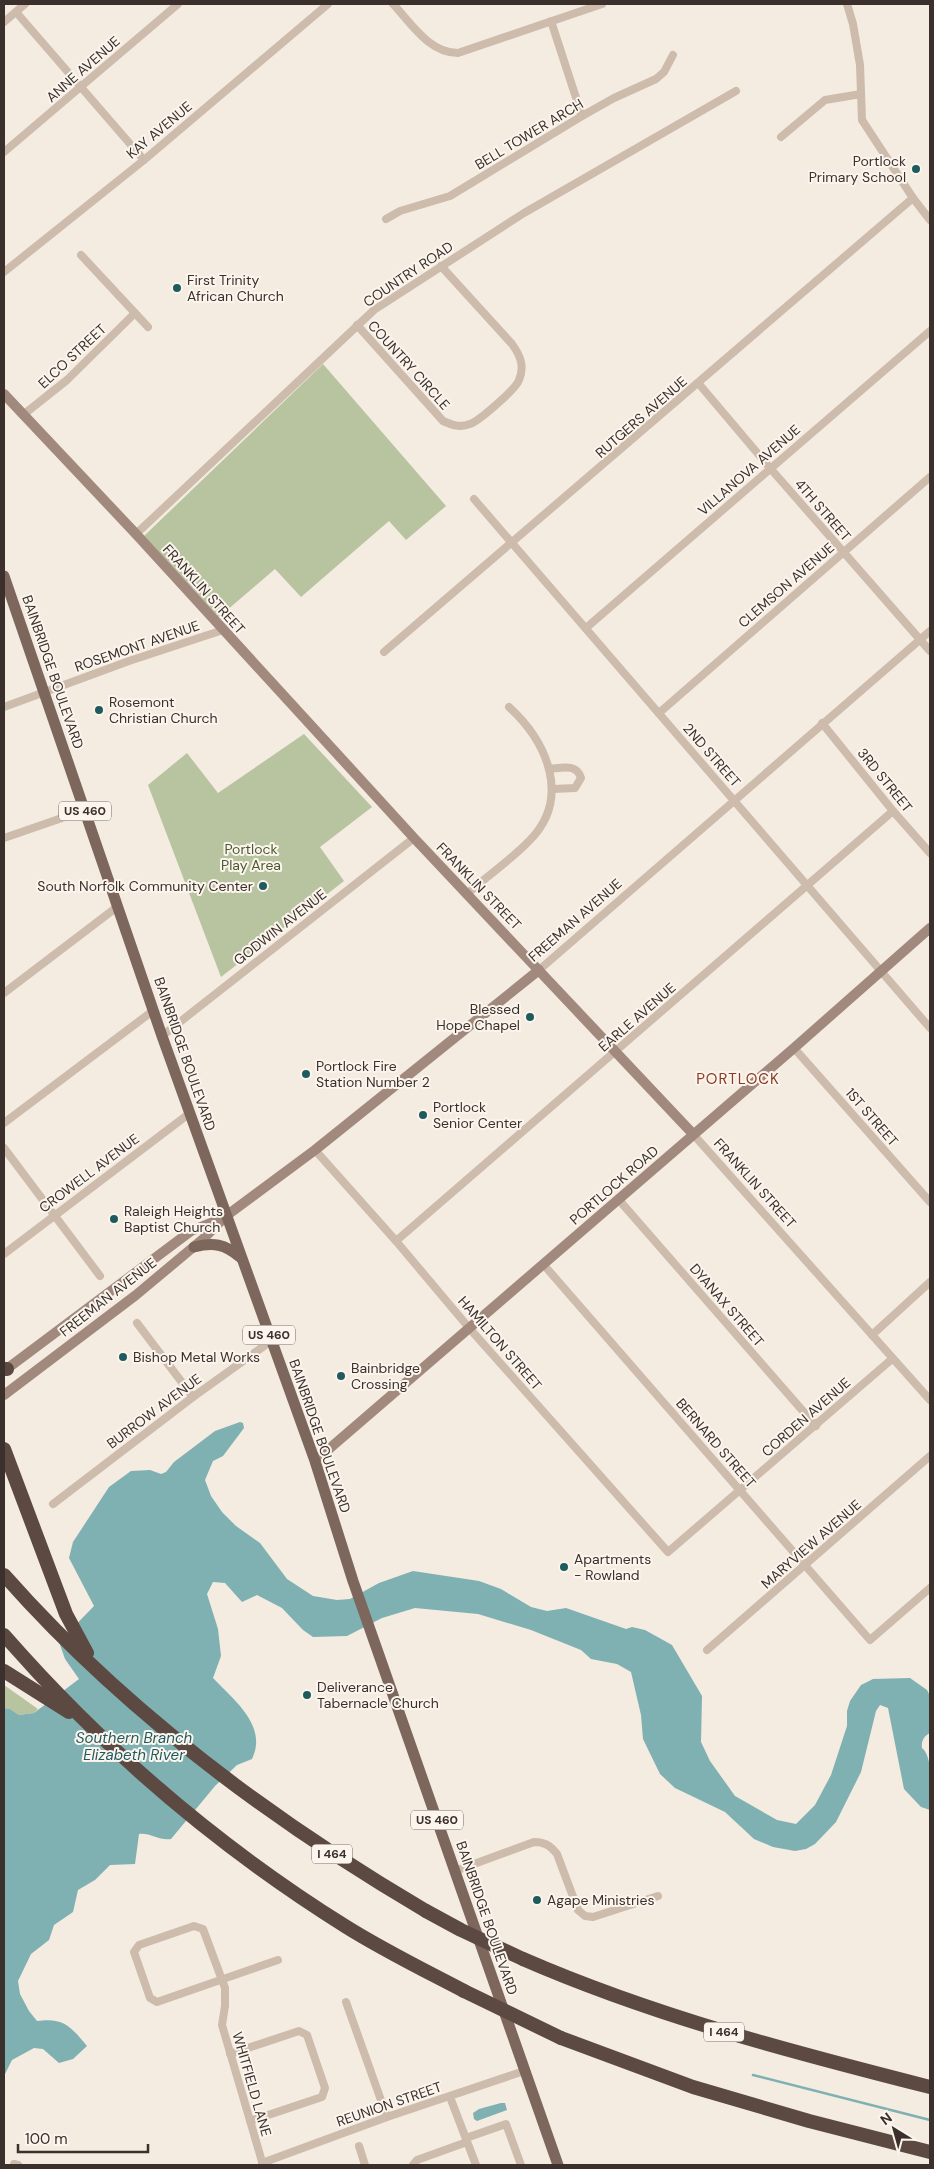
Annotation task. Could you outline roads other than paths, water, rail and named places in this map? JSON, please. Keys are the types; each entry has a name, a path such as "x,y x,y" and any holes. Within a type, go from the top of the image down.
{"highway":[{"path":"4,1449 66,1614 80,1642 97,1668"},
{"name":"I 464","path":"4,1575 54,1628 157,1724 241,1790 324,1849 426,1911 461,1930 523,1959 591,1987 689,2022 930,2087"},
{"path":"4,1636 94,1729 145,1775 272,1877 346,1926 464,1991 561,2038 693,2087 809,2121 930,2152"},
{"path":"4,1671 94,1729"}],"main road":[{"name":"BAINBRIDGE BOULEVARD","path":"4,576 117,908 315,1461 353,1581 558,2165"},
{"path":"194,1247 208,1243 220,1244 232,1250 241,1258"}],"street":[{"path":"4,22 25,4"},
{"name":"ANNE AVENUE","path":"4,152 178,4"},
{"name":"KAY AVENUE","path":"4,272 144,160 328,4"},
{"path":"393,4 427,41 435,47 451,53 458,53 602,4"},
{"path":"847,4 853,24 860,65 862,120 930,220"},
{"path":"16,12 144,160"},
{"path":"552,21 582,116"},
{"name":"BELL TOWER ARCH","path":"386,219 400,211 450,196 582,116 614,98 656,79 664,72 673,55"},
{"name":"COUNTRY ROAD","path":"136,534 374,310 524,212 736,91"},
{"path":"782,137 825,100 861,94"},
{"name":"RUTGERS AVENUE","path":"384,652 914,198"},
{"path":"81,254 148,326"},
{"name":"COUNTRY CIRCLE","path":"357,325 443,421 453,426 472,424 516,386 522,369 520,356 512,344 441,266"},
{"name":"ELCO STREET","path":"23,415 79,369 135,313"},
{"name":"VILLANOVA AVENUE","path":"586,628 930,331"},
{"name":"4TH STREET","path":"699,384 930,651"},
{"name":"FRANKLIN STREET","path":"4,394 136,534 414,838 693,1134 930,1400"},
{"name":"CLEMSON AVENUE","path":"659,713 930,477"},
{"name":"2ND STREET","path":"474,499 930,1028"},
{"name":"ROSEMONT AVENUE","path":"4,707 223,630"},
{"name":"FREEMAN AVENUE","path":"4,1395 136,1295 194,1247 226,1216 316,1150 539,970 930,631"},
{"path":"467,894 534,836 546,817 551,804 553,789 549,769 540,746 530,729 508,707"},
{"name":"3RD STREET","path":"822,723 893,811 930,853"},
{"path":"549,769 571,767 577,770 581,778 575,788 553,789"},
{"path":"4,838 85,810"},
{"name":"EARLE AVENUE","path":"396,1241 893,811"},
{"name":"GODWIN AVENUE","path":"162,1036 414,838"},
{"path":"4,993 117,908"},
{"name":"PORTLOCK ROAD","path":"315,1461 619,1200 930,928"},
{"path":"4,1123 154,1010"},
{"name":"1ST STREET","path":"794,1048 930,1202"},
{"name":"CROWELL AVENUE","path":"4,1254 190,1113"},
{"path":"4,1148 100,1276"},
{"name":"HAMILTON STREET","path":"316,1150 470,1329 668,1552"},
{"name":"DYANAX STREET","path":"619,1200 816,1426"},
{"name":"FREEMAN AVENUE","path":"5,1370 191,1231 226,1216"},
{"name":"BERNARD STREET","path":"543,1264 870,1640 930,1588"},
{"path":"872,1335 930,1282"},
{"path":"137,1323 193,1397"},
{"name":"BURROW AVENUE","path":"53,1504 193,1397 271,1341"},
{"name":"CORDEN AVENUE","path":"668,1552 892,1359"},
{"name":"MARYVIEW AVENUE","path":"707,1650 930,1456"},
{"path":"454,1871 534,1842 540,1842 551,1847 557,1854 578,1910 585,1916 593,1917 658,1896"},
{"name":"WHITFIELD LANE","path":"222,1980 157,2002 150,1998 134,1952 139,1945 194,1926 203,1929 222,1980 226,2006 222,2025 262,2164"},
{"path":"222,1980 278,1960"},
{"path":"346,2002 387,2117"},
{"path":"230,2054 299,2031 307,2035 325,2088 322,2097 250,2121"},
{"name":"REUNION STREET","path":"262,2164 387,2117 524,2071"},
{"path":"450,2096 476,2165"},
{"path":"413,2165 416,2160 506,2124 521,2165"},
{"path":"359,2146 365,2165"}],"water":[{"name":"Southern Branch Elizabeth River","path":"240,1422 243,1423 244,1428 223,1456 213,1461 205,1480 211,1496 222,1512 236,1526 260,1543 287,1579 313,1596 337,1600 350,1599 379,1583 413,1571 479,1581 501,1589 531,1607 547,1611 566,1608 626,1629 632,1627 645,1630 672,1645 702,1696 701,1742 710,1761 735,1796 777,1820 796,1824 815,1805 831,1775 847,1726 847,1711 850,1701 861,1685 873,1679 910,1678 927,1690 930,1696 930,1733 923,1739 922,1748 926,1753 930,1767 930,1810 921,1807 904,1789 888,1708 880,1705 876,1711 861,1772 836,1822 815,1844 806,1849 795,1851 773,1847 754,1839 725,1812 675,1788 660,1774 643,1739 641,1715 631,1672 617,1664 591,1659 581,1650 531,1630 478,1614 415,1608 382,1618 347,1636 313,1637 303,1630 282,1608 257,1595 242,1602 225,1583 213,1582 207,1594 218,1629 221,1656 213,1678 239,1705 252,1725 256,1736 256,1747 252,1759 237,1765 215,1786 171,1839 139,1834 135,1864 110,1865 95,1880 78,1890 73,1912 54,1925 49,1940 31,1954 18,1981 20,1994 37,2021 54,2021 66,2025 87,2046 73,2059 59,2063 43,2049 34,2048 12,2060 4,2076 4,1708 10,1709 19,1715 34,1713 79,1679 65,1659 59,1642 94,1606 69,1558 73,1542 109,1487 131,1471 150,1470 161,1474 166,1472 174,1462 215,1431"},
{"path":"505,2103 507,2110 477,2121 474,2119 473,2113 479,2109"}],"waterway":[{"path":"753,2075 930,2120"}],"place":[{"name":"Portlock Primary School","path":"916,169"},
{"name":"First Trinity African Church","path":"177,288"},
{"name":"Rosemont Christian Church","path":"99,710"},
{"name":"South Norfolk Community Center","path":"263,886"},
{"name":"Blessed Hope Chapel","path":"530,1017"},
{"name":"Portlock Fire Station Number 2","path":"306,1074"},
{"name":"Portlock Senior Center","path":"423,1115"},
{"name":"Raleigh Heights Baptist Church","path":"114,1219"},
{"name":"Bishop Metal Works","path":"123,1357"},
{"name":"Bainbridge Crossing","path":"341,1376"},
{"name":"Apartments - Rowland","path":"564,1567"},
{"name":"Deliverance Tabernacle Church","path":"307,1695"},
{"name":"Agape Ministries","path":"537,1900"}],"district":[{"name":"PORTLOCK","path":"738,1079"}],"park label":[{"name":"Portlock Play Area","path":"251,858"}]}
